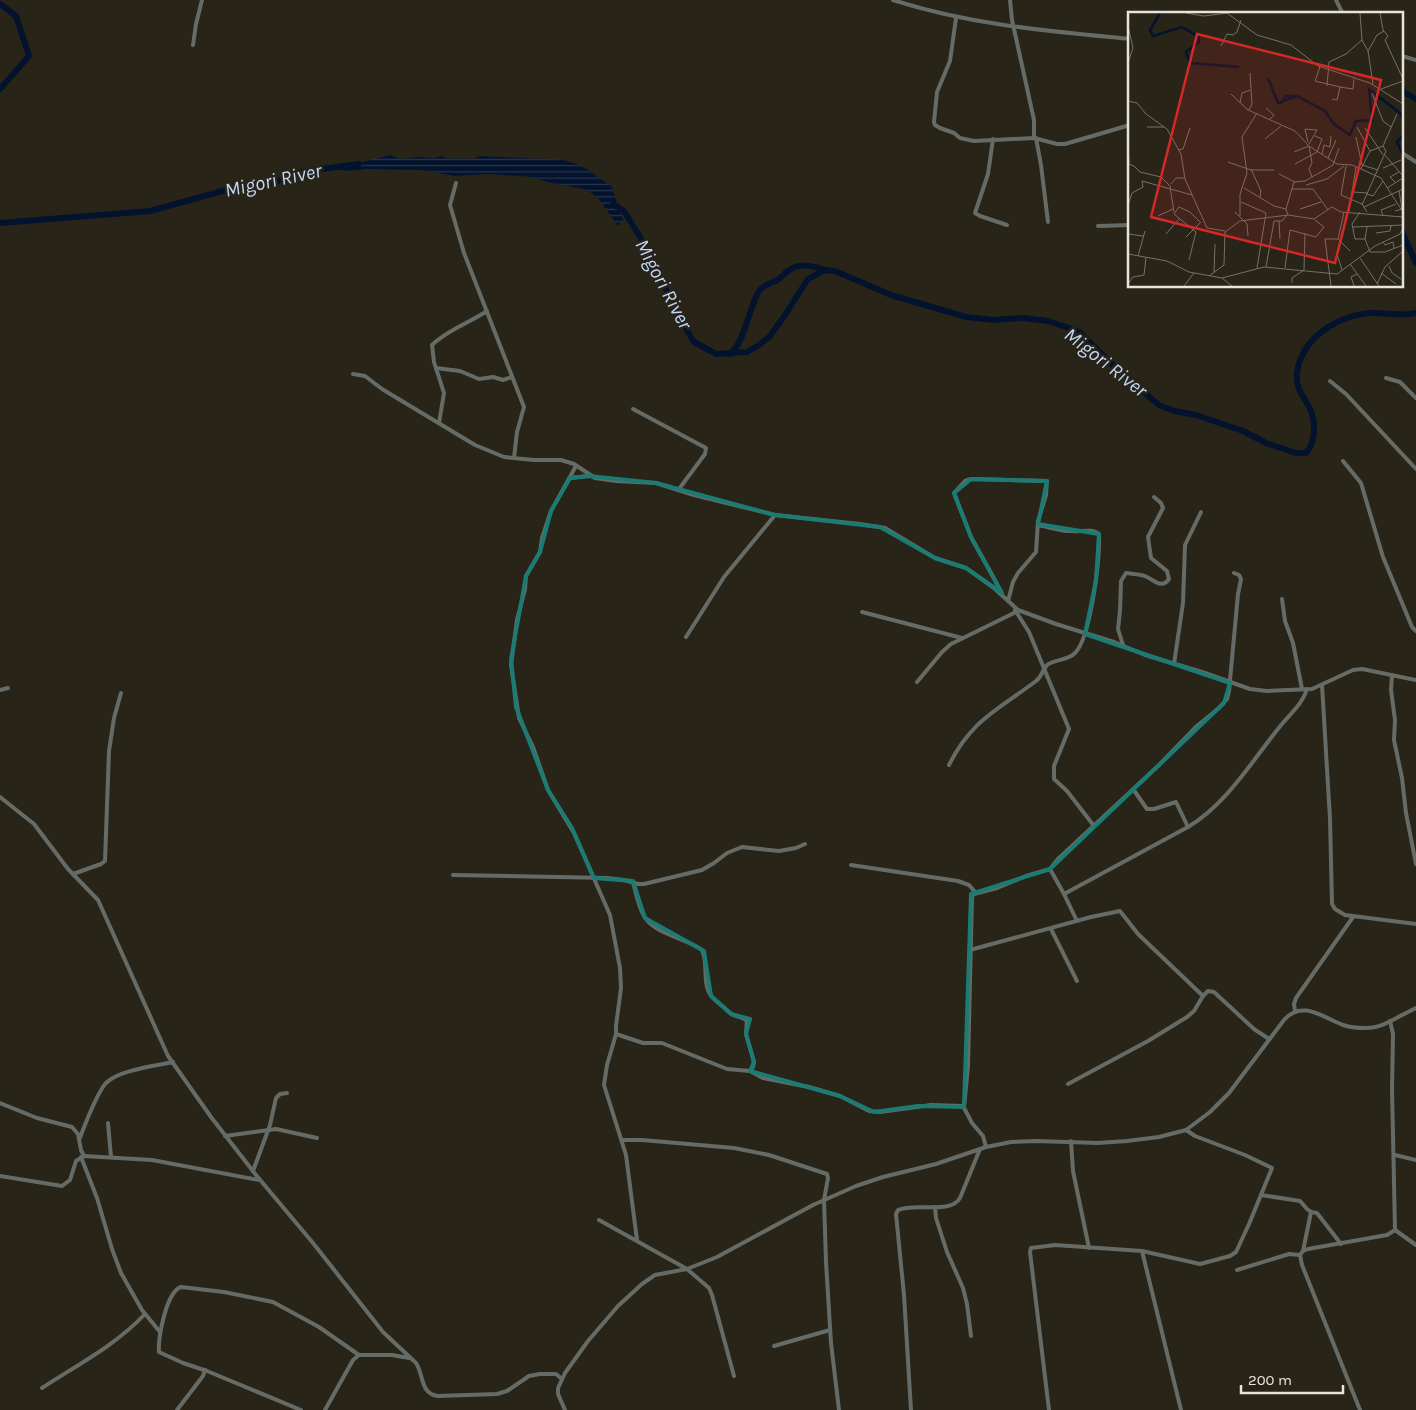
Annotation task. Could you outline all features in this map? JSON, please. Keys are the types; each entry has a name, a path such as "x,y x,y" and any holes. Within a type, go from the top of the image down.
{"street":[{"path":"193,45 202,0"},
{"path":"893,0 956,18 1015,27 1128,39"},
{"path":"1010,0 1012,20 1034,120 1048,222"},
{"path":"1336,0 1342,12"},
{"path":"956,18 950,61 936,92 934,123 943,130 974,142 1035,138 1057,144 1065,144 1090,135 1128,126"},
{"path":"993,140 988,174 975,213 1007,225"},
{"path":"1404,154 1416,162"},
{"path":"456,183 450,206 464,252 524,407 516,432 514,458"},
{"path":"1098,226 1128,225"},
{"path":"439,422 444,394 431,351 433,344 460,325 471,321 487,311"},
{"path":"436,368 460,371 479,379 493,377 503,380 512,377"},
{"path":"353,374 365,376 475,445 504,457 558,460 576,466 589,476"},
{"path":"1386,378 1400,382 1416,398"},
{"path":"1330,381 1346,394 1416,469"},
{"path":"633,408 706,448 705,454 679,489"},
{"path":"1343,461 1362,483 1389,572 1412,627 1416,631"},
{"path":"576,466 551,511 539,554 526,576 511,665 519,718 534,751 548,790 572,828 610,915 620,968 621,988 616,1034 607,1065 604,1085 622,1140 630,1177 637,1240"},
{"path":"570,478 589,476 616,481 656,483 694,495 775,515 885,528 935,558 966,568 1001,594 1018,610 1250,689 1261,691 1304,689 1322,685 1357,669 1377,671 1416,680"},
{"path":"1001,594 969,531 954,492 971,478 1047,480 1047,489 1038,525 1035,554 1018,573 1013,582 1008,601"},
{"path":"1123,645 1118,629 1120,581 1122,577 1128,573 1136,574 1162,584 1166,584 1169,580 1167,571 1153,560 1150,554 1148,537 1163,508 1161,502 1154,497"},
{"path":"1174,664 1183,603 1185,545 1201,512"},
{"path":"686,637 724,577 775,515"},
{"path":"949,765 960,743 970,731 992,711 1036,681 1047,665 1065,659 1075,653 1085,634 1096,581 1099,534 1092,531 1072,531 1038,525"},
{"path":"986,1147 983,1136 972,1123 964,1107 968,1066 972,897 976,893 997,888 1026,876 1050,869 1099,819 1158,766 1197,726 1224,703 1230,683 1241,578 1234,573"},
{"path":"1064,894 1203,817 1227,794 1298,706 1304,689 1294,647 1285,621 1282,599"},
{"path":"1013,606 1030,635 1069,729 1055,763 1054,778 1068,791 1094,826"},
{"path":"862,612 962,638"},
{"path":"917,682 942,652 962,638 1016,612"},
{"path":"1392,675 1391,690 1395,720 1394,740 1416,864"},
{"path":"1322,685 1330,826 1332,902 1338,912 1353,917 1416,924"},
{"path":"0,690 8,688"},
{"path":"73,874 105,861 108,759 114,718 121,693"},
{"path":"1133,789 1142,804 1147,808 1154,809 1176,802 1188,827"},
{"path":"0,797 34,824 73,874 93,893 100,904 149,1016 173,1062 225,1136 259,1180 313,1242 383,1332 420,1369 425,1389 433,1396 497,1394 506,1391 526,1378 540,1374 556,1374 562,1379"},
{"path":"453,875 594,878 624,880 644,884 702,870 727,853 742,847 784,850 806,844"},
{"path":"850,865 958,881 970,885 976,893"},
{"path":"1050,869 1077,922"},
{"path":"633,882 640,909 645,918 654,926 702,950 705,975 711,996 731,1014 747,1021 746,1034 754,1062 750,1071"},
{"path":"970,950 1120,911 1138,934 1203,996"},
{"path":"1295,1011 1294,1004 1296,998 1353,917"},
{"path":"1051,930 1077,981"},
{"path":"1068,1084 1148,1041 1187,1017 1194,1011 1208,991 1212,991 1254,1029 1269,1039"},
{"path":"565,1410 558,1394 558,1388 562,1379 592,1335 624,1298 655,1275 687,1269 717,1257 824,1200 876,1179 931,1166 986,1147 1011,1142 1071,1141 1098,1143 1127,1141 1159,1137 1186,1130 1223,1100 1287,1016 1295,1011 1311,1011 1346,1026 1370,1028 1390,1021 1416,1008"},
{"path":"1390,1021 1393,1034 1392,1089 1395,1155 1395,1230"},
{"path":"616,1034 643,1043 660,1042 670,1045 727,1069 750,1071 763,1078 809,1087 840,1096 874,1112 924,1106 964,1107"},
{"path":"79,1140 108,1081 116,1076 133,1071 173,1062"},
{"path":"252,1171 268,1130 276,1098 282,1093 287,1093"},
{"path":"0,1103 37,1118 72,1128 77,1132 80,1150 98,1198 110,1243 121,1273 145,1314 160,1332"},
{"path":"108,1123 111,1157"},
{"path":"225,1136 281,1130 317,1138"},
{"path":"1049,1410 1030,1249 1049,1245 1142,1251 1200,1264 1233,1255 1249,1224 1272,1168 1245,1155 1195,1136 1186,1130"},
{"path":"622,1140 734,1148 769,1155 827,1174 824,1200 830,1330 839,1410"},
{"path":"1071,1141 1073,1171 1089,1248"},
{"path":"911,1410 904,1295 896,1214 898,1210 905,1208 950,1206 958,1202 980,1149"},
{"path":"1395,1155 1416,1160"},
{"path":"0,1176 62,1186 70,1181 75,1164 83,1157 111,1157 163,1162 259,1180"},
{"path":"1261,1195 1300,1201 1311,1212 1317,1213 1341,1244"},
{"path":"935,1206 936,1218 947,1252 963,1288 971,1336"},
{"path":"1304,1251 1311,1212"},
{"path":"599,1220 687,1269 704,1283 711,1292 734,1376"},
{"path":"1300,1255 1304,1251 1387,1235 1395,1230"},
{"path":"1395,1230 1416,1244"},
{"path":"1142,1251 1181,1410"},
{"path":"1237,1270 1289,1254 1300,1255"},
{"path":"1300,1255 1302,1265 1360,1410"},
{"path":"301,1410 205,1370 186,1365 159,1352 163,1319 176,1289 181,1287 224,1292 273,1302 319,1327 359,1355 392,1355 411,1359"},
{"path":"42,1388 109,1344 145,1314"},
{"path":"774,1346 830,1330"},
{"path":"325,1410 353,1360 359,1355"},
{"path":"177,1410 200,1381 205,1370"}],"highlighted area":[{"path":"589,476 656,483 775,515 880,527 935,558 966,568 1002,593 971,537 954,493 971,479 1047,481 1038,524 1099,534 1096,581 1085,634 1230,683 1224,703 1050,869 971,894 964,1107 918,1106 874,1112 840,1096 750,1071 754,1062 746,1034 750,1019 731,1014 711,996 704,951 645,918 633,881 594,878 572,828 548,790 516,707 511,659 526,576 540,552 551,511 570,478"}],"water":[{"path":"390,155 400,159 417,157 435,158 441,156 445,158 474,159 480,156 564,160 590,171 612,187 623,220 618,226 598,198 590,192 533,177 487,174 455,176 421,170 367,169 349,171 336,169"}],"waterway":[{"name":"Migori River","path":"0,4 16,16 29,56 0,89"},
{"name":"Migori River","path":"1404,92 1416,99"},
{"name":"Migori River","path":"0,223 150,211 237,187 273,183 300,172 359,164"},
{"name":"Migori River","path":"613,204 624,211 643,242 681,320 694,342 716,354 747,352 759,345 770,336 808,279 825,270 835,271 891,295 966,317 994,320 1023,318 1048,321 1069,328 1079,332 1117,369 1159,405 1243,431 1266,443 1296,453 1306,453 1312,443 1314,432 1312,414 1299,389 1297,377 1300,360 1307,347 1321,332 1350,317 1370,313 1405,315 1416,313"},
{"name":"Migori River","path":"1404,236 1416,263"},
{"path":"729,354 739,343 755,298 761,289 797,266 811,266 825,270"}]}
